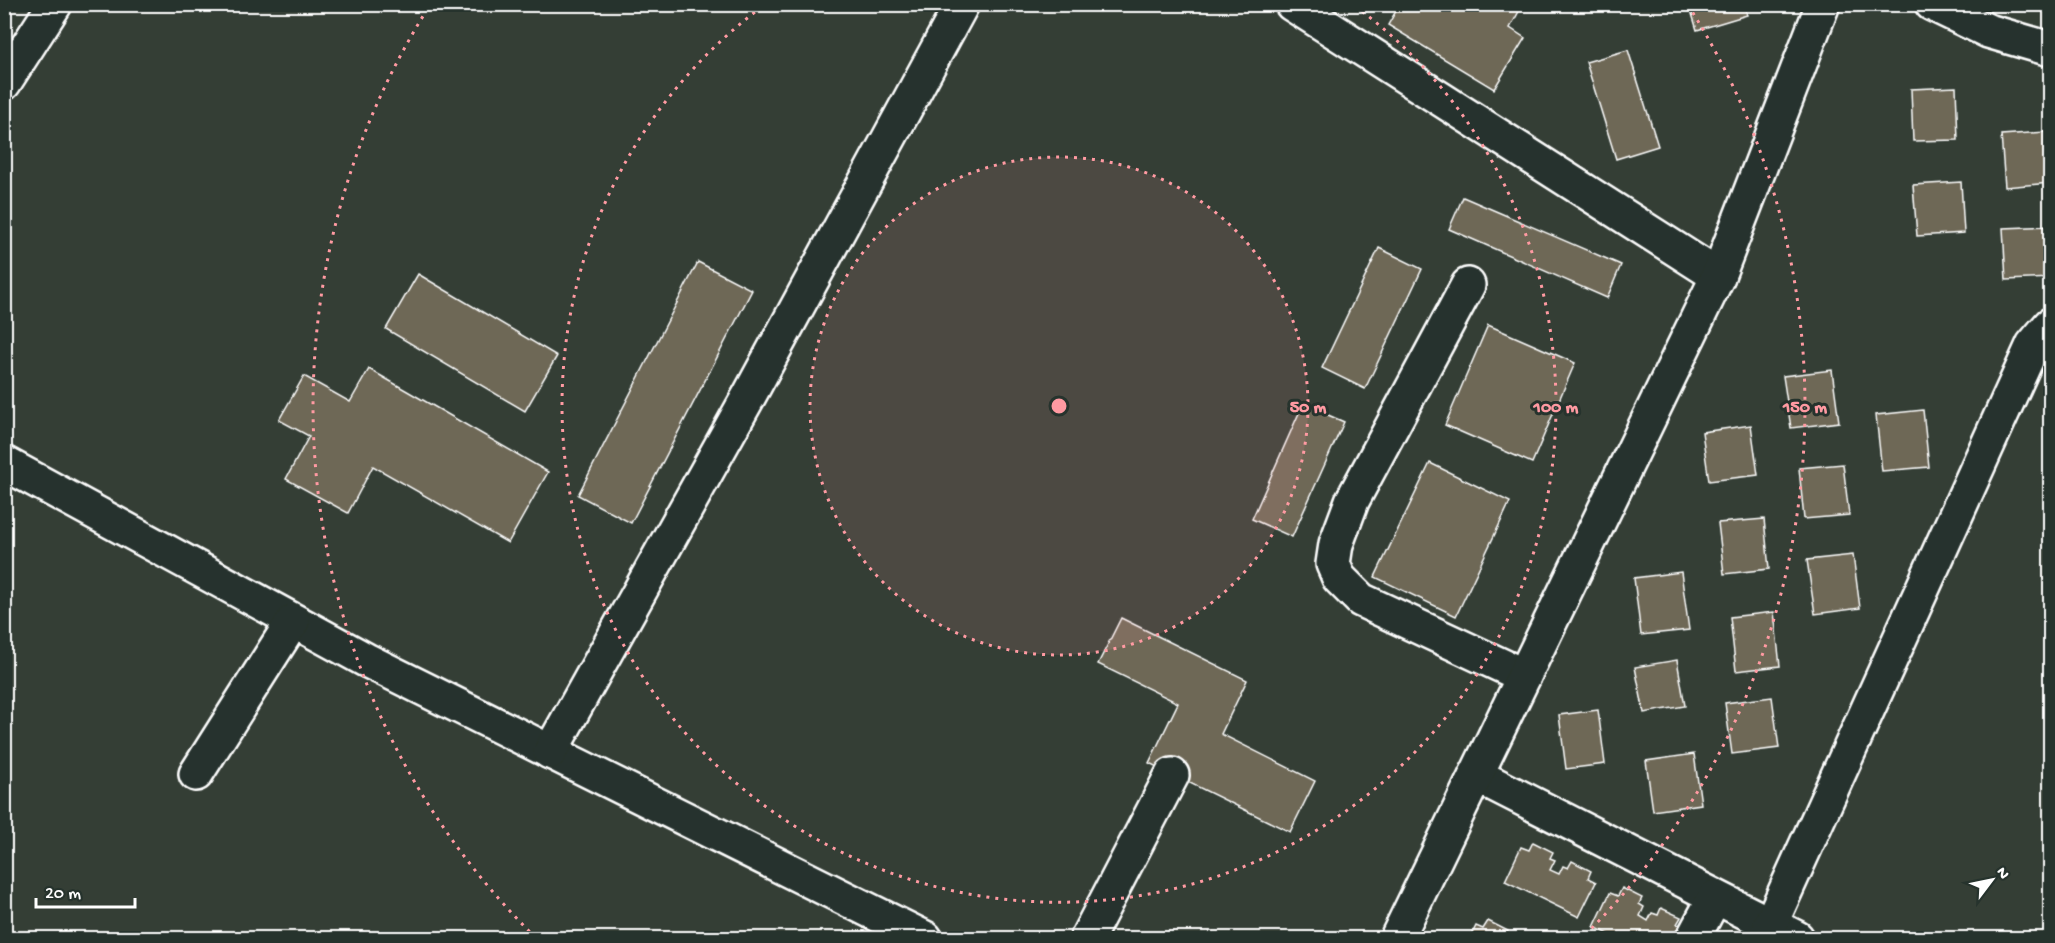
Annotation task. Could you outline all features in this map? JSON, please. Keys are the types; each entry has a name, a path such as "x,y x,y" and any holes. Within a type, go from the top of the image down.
{"lane":[{"path":"4,83 55,4"},
{"path":"550,752 750,394 962,4"},
{"path":"1292,4 1718,276"},
{"path":"1396,939 1718,276 1822,4"},
{"path":"1932,4 1988,31 2050,49"},
{"path":"1468,285 1352,501 1336,544 1333,564 1340,578 1361,600 1524,676"},
{"path":"1476,775 1784,932 2033,345 2050,325"},
{"path":"4,463 366,660 925,939"},
{"path":"196,774 293,621"},
{"path":"1087,939 1172,776"},
{"path":"1693,939 1715,897"}],"building":[{"path":"1400,4 1523,4 1510,28 1525,38 1494,89 1388,25"},
{"path":"1689,4 1744,4 1747,15 1697,30"},
{"path":"1628,50 1658,146 1616,159 1586,62"},
{"path":"1956,87 1958,140 1913,141 1911,89"},
{"path":"2046,132 2050,183 2005,187 2001,135"},
{"path":"1961,182 1964,233 1917,236 1913,185"},
{"path":"1463,197 1621,265 1607,298 1449,229"},
{"path":"2050,226 2050,278 2006,280 2003,228"},
{"path":"1379,248 1422,269 1365,389 1322,368"},
{"path":"698,262 752,290 631,523 578,495"},
{"path":"418,274 557,356 525,411 386,329"},
{"path":"1488,325 1575,363 1532,463 1445,425"},
{"path":"369,369 548,472 508,543 373,466 348,513 286,479 309,436 279,420 304,376 350,402"},
{"path":"1832,370 1839,422 1791,428 1783,376"},
{"path":"1303,404 1344,422 1292,537 1252,519"},
{"path":"1923,410 1929,467 1882,471 1876,415"},
{"path":"1751,425 1758,475 1709,481 1702,432"},
{"path":"1430,463 1510,502 1456,616 1375,577"},
{"path":"1843,464 1849,515 1804,519 1799,468"},
{"path":"1764,519 1769,569 1724,574 1718,523"},
{"path":"1853,555 1860,608 1815,614 1807,560"},
{"path":"1681,572 1689,630 1641,635 1634,578"},
{"path":"1774,612 1780,666 1736,671 1730,617"},
{"path":"1121,618 1247,680 1221,734 1315,781 1290,832 1149,763 1178,703 1098,664"},
{"path":"1677,660 1685,706 1644,713 1635,667"},
{"path":"1772,697 1779,748 1732,754 1725,703"},
{"path":"1598,710 1605,764 1566,769 1559,715"},
{"path":"1694,754 1701,804 1653,811 1646,761"},
{"path":"1533,842 1553,852 1550,858 1555,860 1550,870 1559,874 1563,866 1568,868 1572,861 1591,871 1588,878 1596,882 1579,917 1505,881 1521,847 1529,850"},
{"path":"1622,888 1642,898 1639,904 1644,907 1640,916 1648,921 1652,913 1658,915 1661,908 1681,917 1677,924 1685,928 1680,938 1617,938 1594,927 1610,893 1618,896"},
{"path":"1488,921 1508,931 1505,937 1509,938 1470,938 1476,926 1483,929"}]}
